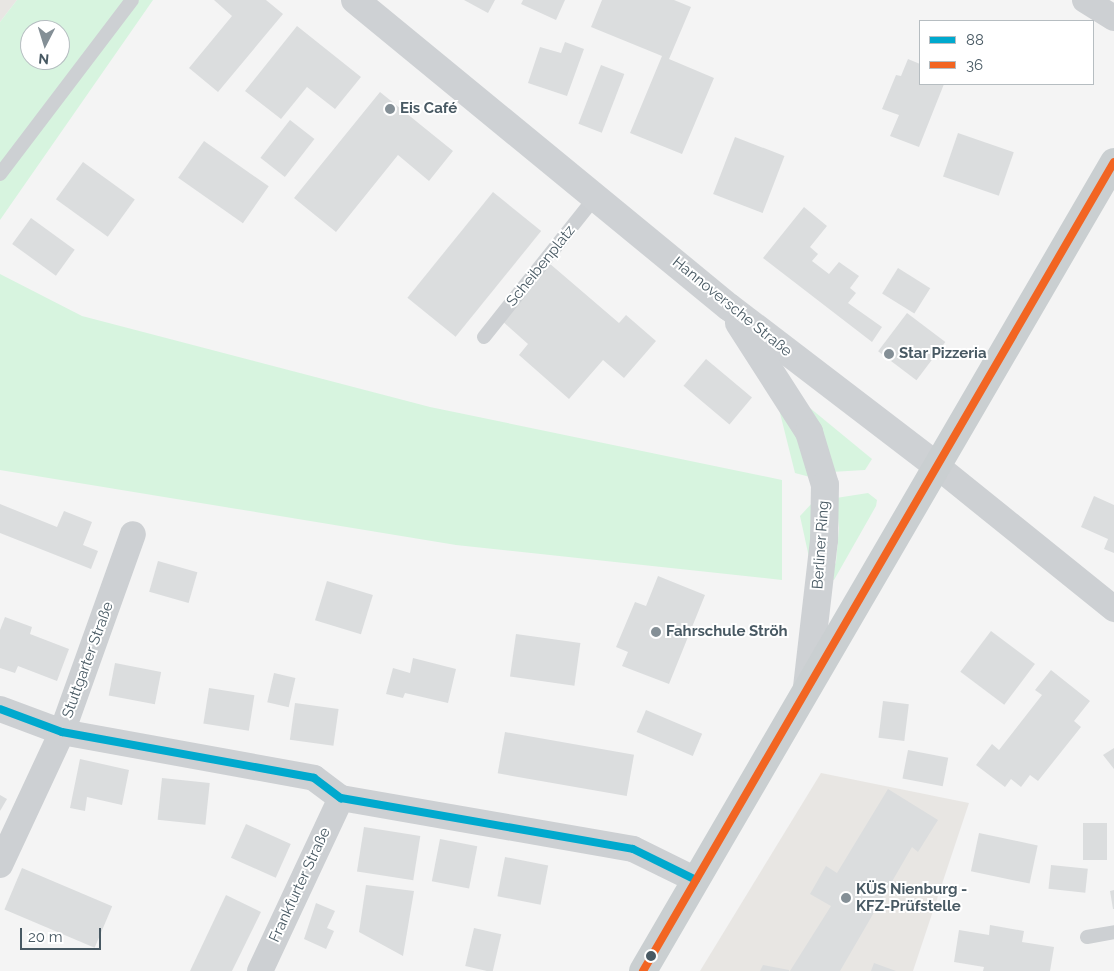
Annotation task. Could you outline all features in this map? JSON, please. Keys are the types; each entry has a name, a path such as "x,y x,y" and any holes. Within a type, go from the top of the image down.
{"main road":[{"name":"Berliner Ring","path":"643,971 1114,162"}],"street":[{"name":"Hannoversche Straße","path":"355,0 597,195 729,307 937,466 1114,609"},
{"path":"1085,0 1114,18"},
{"name":"Berliner Ring","path":"729,307 809,432 824,485 824,540 807,688"},
{"name":"Stuttgarter Straße","path":"0,865 62,732 133,534"},
{"path":"0,709 62,732 314,778 341,798 633,849 696,880"},
{"name":"Frankfurter Straße","path":"260,971 341,798"}],"lane":[{"path":"0,174 132,0"},
{"name":"Scheibenplatz","path":"484,337 597,195"},
{"path":"1086,937 1114,932"}],"shaded area":[{"path":"0,0 17,0 0,22"},
{"path":"821,773 969,803 913,971 700,971"}],"green space":[{"path":"17,0 153,0 0,220 0,22"},
{"path":"0,274 82,316 430,407 782,480 782,580 456,545 0,470"},
{"path":"777,401 801,442 810,477 795,473"},
{"path":"810,408 872,459 865,470 831,472"},
{"path":"868,493 877,500 876,506 834,580 829,579 836,562 839,528 836,498"},
{"path":"814,501 810,562 800,516"}],"building":[{"path":"214,0 266,0 283,14 218,92 189,68 232,16"},
{"path":"464,0 495,0 488,13"},
{"path":"523,0 565,0 556,20 521,4"},
{"path":"602,0 674,0 691,7 669,59 714,78 682,154 630,133 662,56 591,27"},
{"path":"297,26 361,77 335,109 307,87 281,119 245,91"},
{"path":"565,42 584,49 567,96 528,83 540,47 561,53"},
{"path":"908,59 919,64 919,85 944,85 919,147 890,136 899,115 882,109 896,75 901,76"},
{"path":"601,65 624,74 602,133 578,124"},
{"path":"380,92 453,151 429,181 398,155 336,232 294,198"},
{"path":"290,120 314,139 285,177 260,158"},
{"path":"958,133 1014,152 999,196 943,176"},
{"path":"735,137 784,156 763,213 713,194"},
{"path":"204,141 269,186 243,223 178,178"},
{"path":"83,162 135,200 108,237 56,199"},
{"path":"493,192 541,231 456,337 407,298"},
{"path":"804,207 827,226 810,247 818,254 812,261 829,274 839,262 859,276 850,288 856,293 848,303 882,327 872,342 763,258"},
{"path":"31,218 75,250 56,276 12,244"},
{"path":"549,263 619,323 626,315 656,341 624,378 603,360 569,399 519,355 528,344 501,320"},
{"path":"898,268 930,288 914,314 882,293"},
{"path":"907,313 945,342 916,380 878,351"},
{"path":"706,359 752,398 729,424 684,386"},
{"path":"1094,496 1114,505 1114,553 1104,549 1108,539 1081,527"},
{"path":"0,504 57,527 64,511 92,522 83,545 98,551 91,569 0,533"},
{"path":"158,561 197,572 189,603 149,592"},
{"name":"Fahrschule Ströh","path":"658,576 705,595 669,684 622,666 628,652 616,647 635,602 646,606"},
{"path":"327,581 373,595 361,634 315,620"},
{"path":"5,617 32,627 30,634 69,649 57,681 18,666 15,673 0,668 0,630"},
{"path":"991,631 1035,664 1004,705 960,672"},
{"path":"516,634 580,643 574,686 510,677"},
{"path":"413,658 456,669 448,703 405,693 403,698 386,694 393,668 410,673"},
{"path":"115,663 161,672 155,704 109,695"},
{"path":"1051,670 1090,701 1074,721 1081,727 1038,781 1030,775 1021,787 1011,779 1005,787 976,765 992,744 999,750 1042,695 1035,690"},
{"path":"274,673 295,678 289,707 267,702"},
{"path":"209,688 254,695 249,731 203,724"},
{"path":"883,701 909,704 904,741 878,738"},
{"path":"295,703 339,709 333,746 290,740"},
{"path":"646,710 702,734 693,756 637,732"},
{"path":"505,732 634,755 627,796 498,773"},
{"path":"1114,748 1114,769 1103,755"},
{"path":"908,750 948,758 943,786 902,778"},
{"path":"80,759 129,770 122,805 87,797 85,811 70,808"},
{"path":"162,778 210,783 205,825 158,820"},
{"path":"888,789 938,820 918,852 912,847 840,971 790,971 831,906 810,894 826,866 837,873"},
{"path":"0,795 7,799 0,811"},
{"path":"1083,823 1107,823 1107,860 1083,860"},
{"path":"246,824 291,844 276,878 231,858"},
{"path":"364,827 420,836 413,880 357,871"},
{"path":"979,833 1038,845 1030,884 971,871"},
{"path":"440,839 477,846 469,888 432,881"},
{"path":"505,857 548,865 541,905 497,896"},
{"path":"1051,865 1088,869 1085,893 1048,889"},
{"path":"22,868 112,906 95,948 4,909"},
{"path":"366,885 414,891 403,956 359,932"},
{"path":"1114,890 1114,909 1113,909 1110,891"},
{"path":"226,895 261,912 232,971 190,971"},
{"path":"316,903 335,911 327,928 334,931 326,949 304,939"},
{"path":"990,925 1024,931 1022,942 1054,947 1050,971 983,971 984,967 954,962 959,930 989,935"},
{"path":"474,928 501,934 493,971 465,966"},
{"path":"874,963 896,971 871,971"},
{"path":"763,965 789,970 789,971 760,971"}],"transit line":[{"name":"36","path":"643,971 1114,162"},
{"name":"88","path":"0,709 62,732 314,778 341,798 633,849 696,880"}],"place":[{"name":"Eis Café","path":"390,109"},
{"name":"Star Pizzeria","path":"889,354"},
{"name":"Fahrschule Ströh","path":"656,632"},
{"name":"KÜS Nienburg - KFZ-Prüfstelle","path":"846,898"}]}
